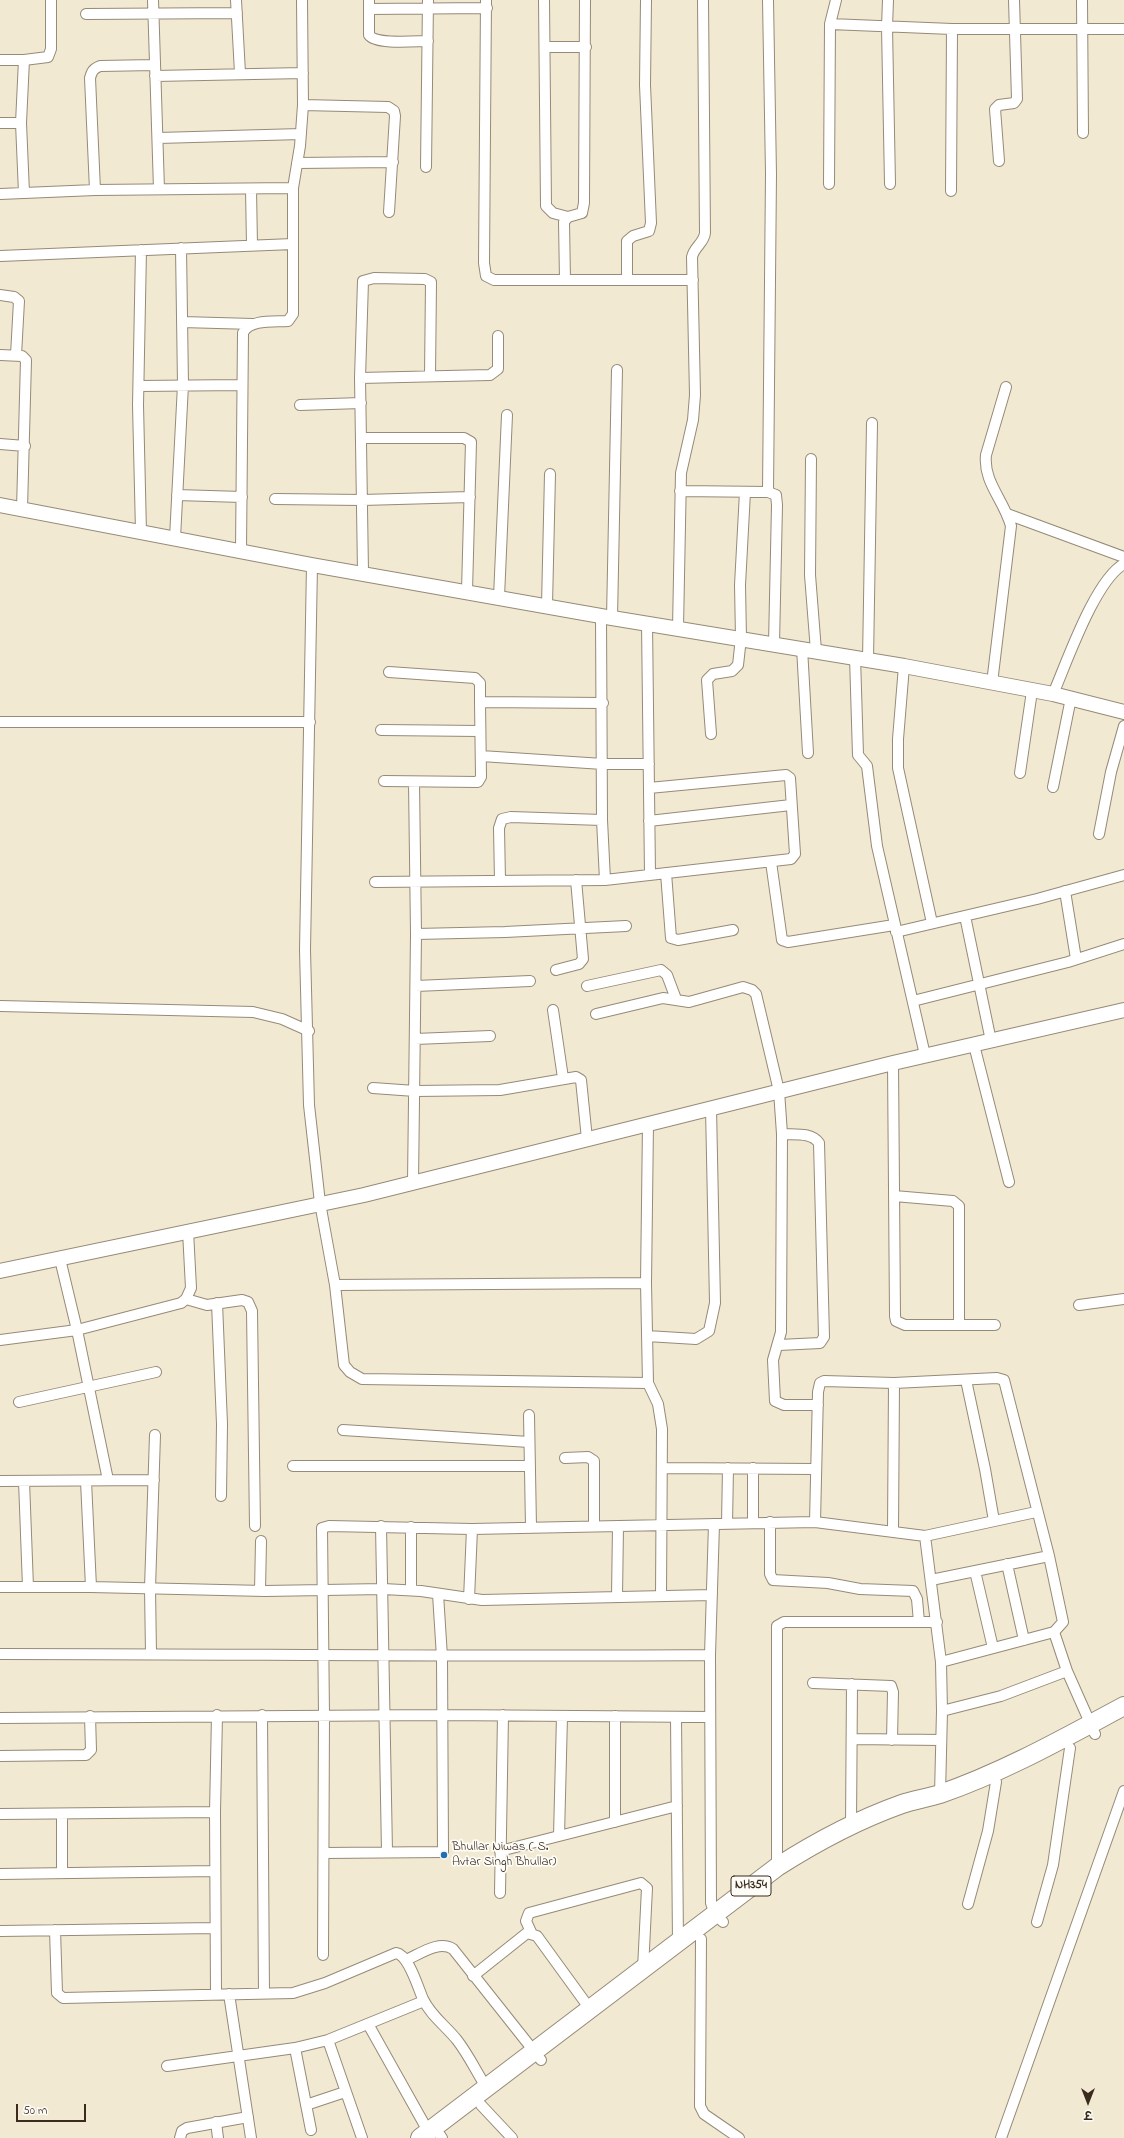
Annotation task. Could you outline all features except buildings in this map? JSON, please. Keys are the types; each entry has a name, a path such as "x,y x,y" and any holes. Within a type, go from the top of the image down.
{"highway":[{"name":"NH354","path":"433,2136 481,2105 590,2009 678,1943 820,1852 906,1814 947,1802 996,1782 1070,1748 1124,1706"},
{"name":"NH354","path":"433,2136 486,2087 537,2056 701,1939 719,1918 776,1866 814,1842 902,1804 940,1794 1093,1729 1124,1719"}],"street":[{"path":"0,60 24,60 48,57 50,52 51,0"},
{"path":"153,0 159,189"},
{"path":"236,0 240,73"},
{"path":"182,322 253,324 288,321 293,317 293,188 301,134 304,73 302,0"},
{"path":"544,0 546,206 553,213 568,217 578,215 584,209 586,47 585,0"},
{"path":"627,280 627,241 633,236 649,231 651,223 645,85 646,0"},
{"path":"678,628 680,491 682,466 693,420 694,403 693,254 705,238 706,226 703,0"},
{"path":"768,0 771,182 768,492"},
{"path":"829,184 830,24 836,0"},
{"path":"888,0 887,27 890,184"},
{"path":"999,161 994,112 998,105 1016,102 1014,0"},
{"path":"1082,0 1083,133"},
{"path":"426,167 428,4"},
{"path":"428,41 380,41 371,38 369,35 369,5 486,4 484,272 486,276 494,280 693,280"},
{"path":"86,14 237,13"},
{"path":"830,24 952,29 1124,29"},
{"path":"951,191 952,29"},
{"path":"545,47 586,47"},
{"path":"24,60 22,123 24,193"},
{"path":"95,190 90,78 91,72 100,66 154,64"},
{"path":"155,76 240,73 304,73"},
{"path":"303,105 392,108 395,116 389,212"},
{"path":"0,123 22,123"},
{"path":"158,138 301,134"},
{"path":"297,163 392,162"},
{"path":"0,194 95,190 293,188"},
{"path":"250,189 252,245"},
{"path":"565,280 563,226 568,217"},
{"path":"0,256 293,244"},
{"path":"175,538 183,384 181,248"},
{"path":"141,250 138,386 142,532"},
{"path":"363,572 360,378 363,281 368,278 374,278 425,279 431,282 430,376"},
{"path":"0,295 14,297 20,301 16,355"},
{"path":"241,551 243,333 253,324"},
{"path":"360,378 486,375 495,373 498,369 498,336"},
{"path":"0,355 22,356 26,360 22,509"},
{"path":"605,880 602,820 603,703 617,370"},
{"path":"138,386 242,384"},
{"path":"992,683 1011,526 1007,514 992,486 985,466 986,454 1006,388"},
{"path":"300,405 361,403"},
{"path":"499,597 507,415"},
{"path":"872,423 858,755 867,766 877,846 925,1055"},
{"path":"362,438 468,439 471,446 467,590"},
{"path":"0,444 24,446"},
{"path":"811,459 810,570 816,651"},
{"path":"547,605 550,474"},
{"path":"680,491 768,492 776,495 778,505 774,644"},
{"path":"711,734 707,680 710,676 732,671 738,667 741,638 740,585 745,492"},
{"path":"177,495 242,496"},
{"path":"274,499 362,500 470,497"},
{"path":"0,505 312,565 363,572 467,590 606,617 802,648 904,666 1053,694 1124,712"},
{"path":"1007,514 1124,557"},
{"path":"1053,694 1089,611 1112,573 1124,564"},
{"path":"312,565 305,950 309,1031 311,1125 320,1203 335,1285 344,1365 350,1372 362,1379 648,1383"},
{"path":"647,623 650,874"},
{"path":"802,648 808,753"},
{"path":"904,666 898,739 898,768 932,923"},
{"path":"384,781 475,783 481,777 480,683 475,678 388,672"},
{"path":"1020,772 1032,691"},
{"path":"1053,787 1071,698"},
{"path":"480,702 603,703"},
{"path":"0,722 310,722"},
{"path":"1099,834 1111,772 1124,726"},
{"path":"381,730 480,731"},
{"path":"481,756 603,764 649,764"},
{"path":"375,882 605,880 771,862 791,859 796,854 790,778 786,775 781,774 649,788"},
{"path":"414,782 416,934 414,1183"},
{"path":"649,821 791,805"},
{"path":"500,881 499,828 502,820 511,817 602,820"},
{"path":"771,862 782,940 788,942 932,923 1065,892 1124,875"},
{"path":"666,873 671,938 678,940 733,930"},
{"path":"556,970 582,962 583,956 579,928 576,880"},
{"path":"1065,892 1076,960"},
{"path":"965,916 991,1041"},
{"path":"416,934 626,926"},
{"path":"913,1001 1076,960 1124,944"},
{"path":"587,986 661,970 667,975 676,999"},
{"path":"416,986 530,981"},
{"path":"596,1014 659,998 676,999 687,1002 743,987 752,990 756,994 779,1090 782,1134 781,1332 779,1345 773,1360 775,1401 784,1405 818,1405"},
{"path":"0,1006 253,1012 282,1019 309,1031"},
{"path":"553,1010 563,1078"},
{"path":"0,1271 414,1183 779,1090 1124,1010"},
{"path":"416,1039 490,1036"},
{"path":"974,1045 1009,1182"},
{"path":"892,1063 894,1316 896,1321 905,1325 994,1325"},
{"path":"373,1088 415,1091 500,1090 563,1078 576,1077 581,1080 587,1140"},
{"path":"647,1336 696,1338 709,1331 715,1303 711,1108"},
{"path":"648,1124 646,1283 648,1383 658,1404 662,1418 661,1596"},
{"path":"779,1345 817,1344 823,1340 824,1337 819,1143 816,1138 809,1136 782,1134"},
{"path":"894,1196 953,1200 959,1206 959,1325"},
{"path":"0,1340 77,1330 181,1303 186,1299 191,1288 188,1231"},
{"path":"60,1259 77,1330 108,1480"},
{"path":"335,1285 646,1283"},
{"path":"186,1299 202,1305 242,1300 248,1302 252,1311 255,1526"},
{"path":"1079,1305 1124,1299"},
{"path":"217,1303 222,1424 221,1496"},
{"path":"19,1402 156,1372"},
{"path":"815,1522 818,1388 824,1381 894,1383 997,1378 1004,1380 1036,1512 1049,1556 1063,1622 1054,1632 941,1662"},
{"path":"966,1380 985,1469 994,1521"},
{"path":"893,1531 894,1383"},
{"path":"528,1415 531,1527"},
{"path":"343,1430 529,1442"},
{"path":"151,1654 150,1588 155,1436"},
{"path":"565,1458 588,1457 594,1461 594,1526"},
{"path":"293,1466 530,1466"},
{"path":"662,1468 815,1469"},
{"path":"727,1524 728,1468"},
{"path":"753,1468 753,1523"},
{"path":"0,1481 154,1480"},
{"path":"24,1481 28,1587"},
{"path":"86,1481 91,1587"},
{"path":"323,1956 324,1655 322,1528 329,1526 381,1526 472,1529 815,1522 925,1536 1036,1512"},
{"path":"770,1522 770,1574 774,1580 828,1583 860,1589 913,1592 917,1599 919,1622"},
{"path":"714,1524 710,1655 711,1903 719,1918"},
{"path":"381,1526 383,1656 386,1715 387,1852"},
{"path":"617,1597 618,1526"},
{"path":"411,1527 411,1590"},
{"path":"469,1599 472,1529"},
{"path":"925,1536 941,1662 942,1711 940,1794"},
{"path":"260,1591 261,1541"},
{"path":"931,1580 1049,1556"},
{"path":"1006,1564 1024,1640"},
{"path":"975,1571 992,1648"},
{"path":"0,1587 91,1587 260,1591 383,1589 411,1590 469,1599 712,1595"},
{"path":"324,1853 443,1852 441,1715 442,1657 438,1594"},
{"path":"776,1866 777,1626 784,1622 937,1622"},
{"path":"1054,1632 1067,1671 1093,1729"},
{"path":"0,1654 442,1657 710,1655"},
{"path":"942,1711 1001,1696 1067,1671"},
{"path":"813,1683 887,1685 893,1688 892,1740"},
{"path":"851,1825 852,1684"},
{"path":"0,1718 217,1715 710,1717"},
{"path":"216,1994 215,1812 217,1715"},
{"path":"262,1715 264,1993"},
{"path":"500,1893 503,1715"},
{"path":"0,1756 86,1755 91,1750 90,1716"},
{"path":"559,1836 562,1716"},
{"path":"615,1716 615,1822"},
{"path":"676,1717 678,1943"},
{"path":"852,1739 941,1740"},
{"path":"1037,1922 1055,1852 1070,1748"},
{"path":"968,1904 988,1831 996,1782"},
{"path":"1001,2138 1124,1792"},
{"path":"500,1851 677,1806"},
{"path":"0,1814 215,1812"},
{"path":"62,1814 62,1873"},
{"path":"0,1874 215,1871"},
{"path":"590,2009 537,1936 531,1932 526,1921 529,1914 641,1883 647,1888 644,1969"},
{"path":"0,1931 215,1928"},
{"path":"55,1930 59,1996 293,1993 308,1989 396,1953 400,1954 406,1960 424,2001 434,2017 460,2045 486,2087"},
{"path":"473,1976 527,1933 531,1932"},
{"path":"701,1939 700,2106 704,2114 739,2138"},
{"path":"406,1960 438,1946 448,1946 453,1949 537,2056"},
{"path":"229,1994 251,2138"},
{"path":"167,2066 295,2048 328,2040 424,2001"},
{"path":"368,2024 433,2136"},
{"path":"328,2040 362,2138"},
{"path":"295,2048 311,2130"},
{"path":"306,2105 345,2092"},
{"path":"481,2105 512,2138"},
{"path":"180,2138 184,2129 216,2122 248,2118"},
{"path":"216,2122 218,2138"}],"place":[{"name":"Bhullar Niwas ( S. Avtar Singh Bhullar)","path":"444,1855"}]}
